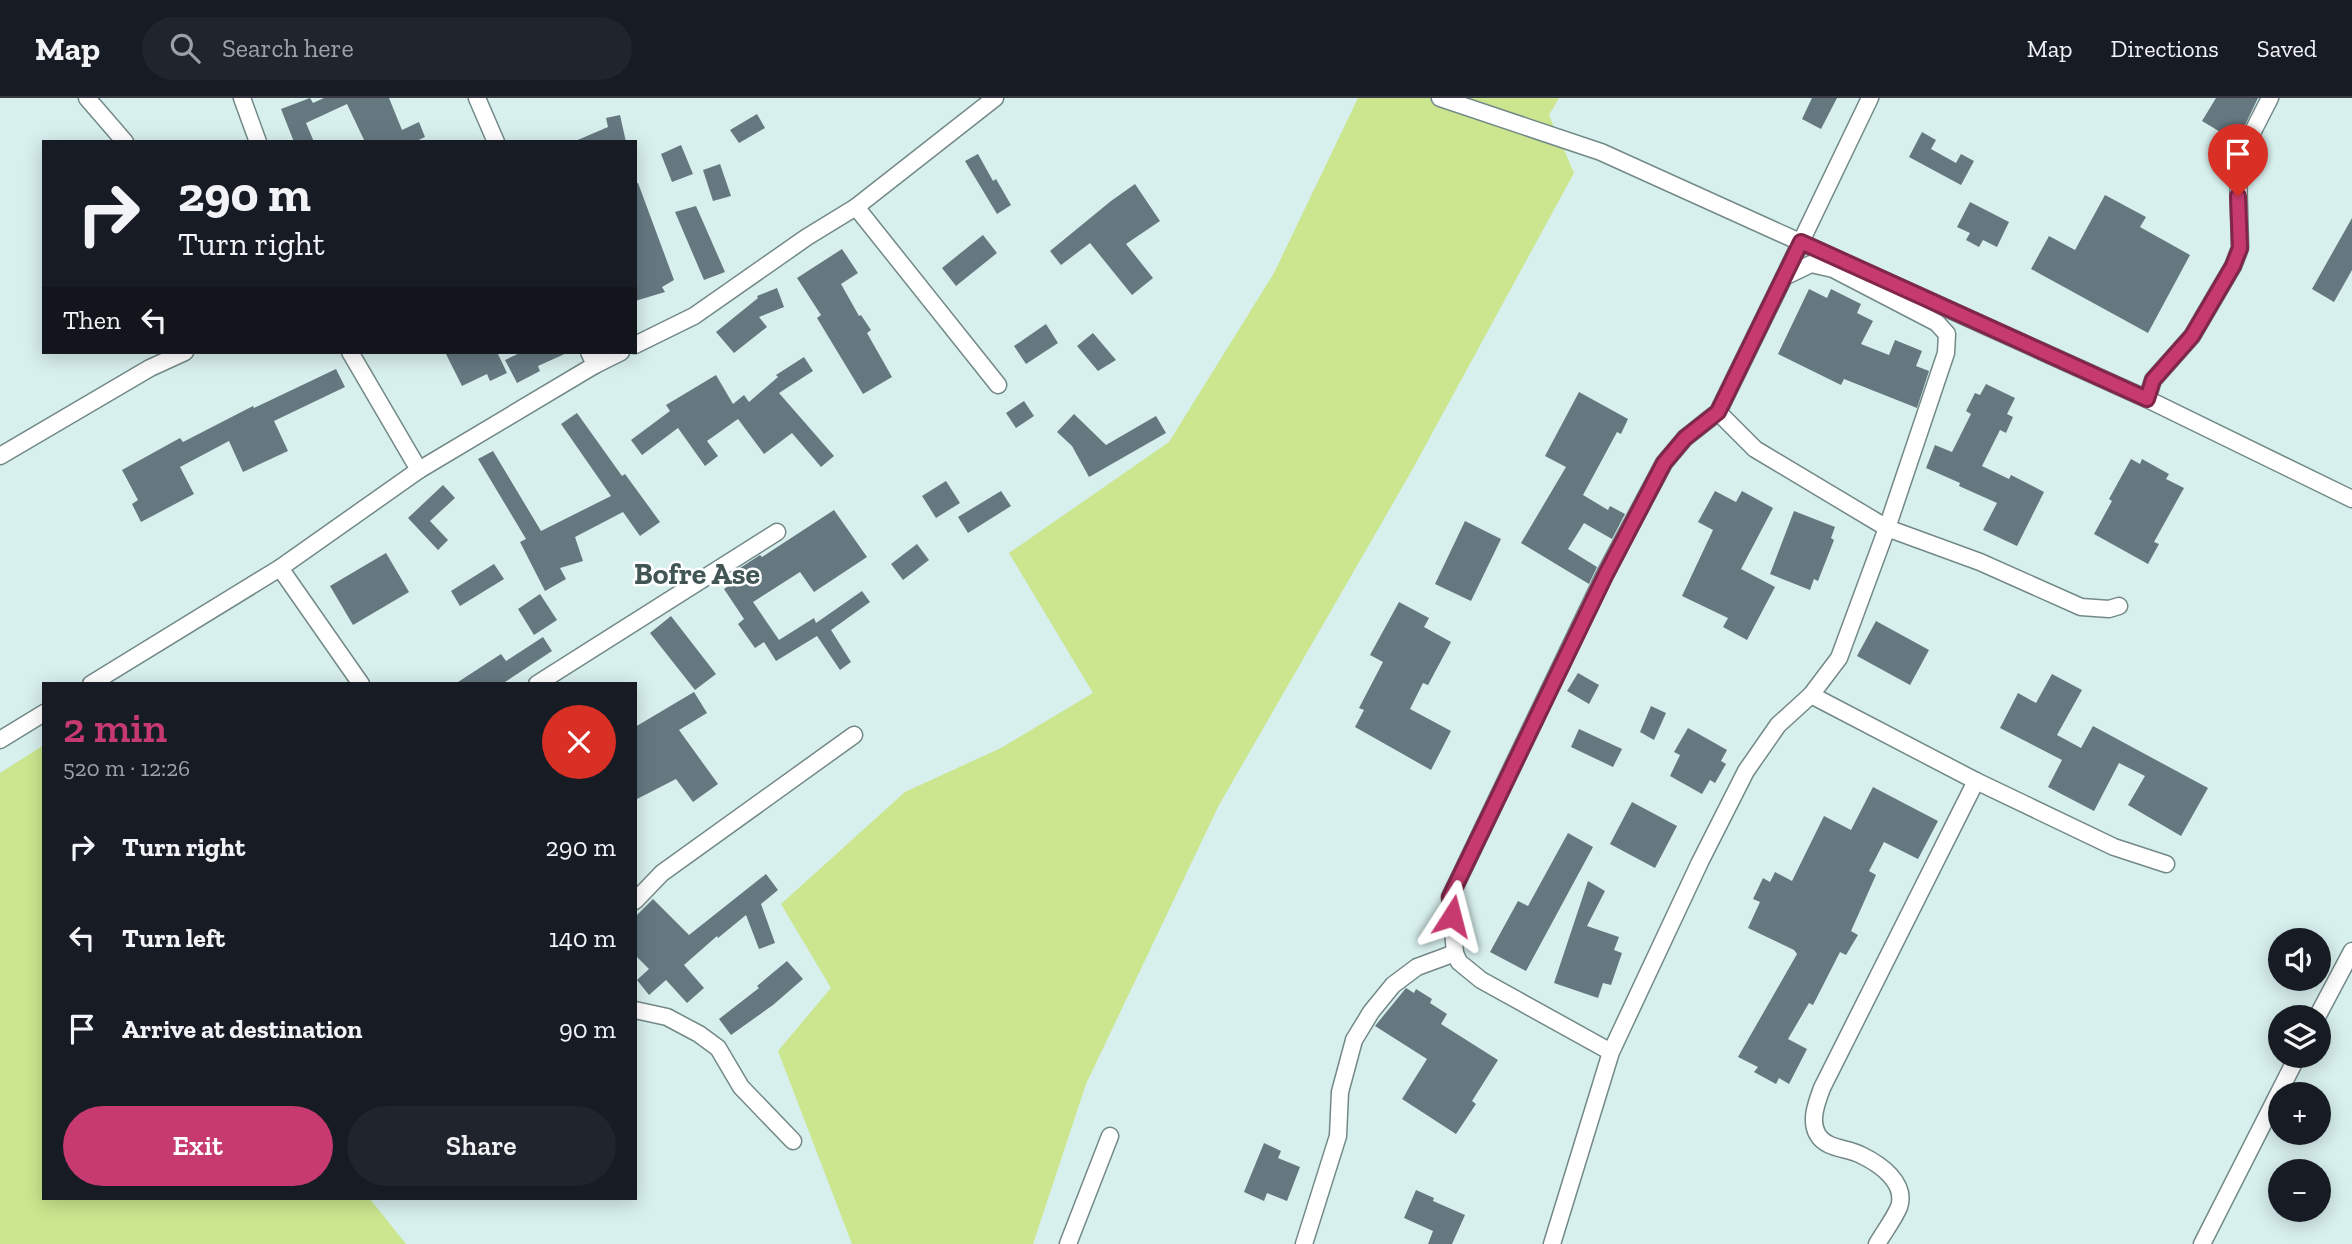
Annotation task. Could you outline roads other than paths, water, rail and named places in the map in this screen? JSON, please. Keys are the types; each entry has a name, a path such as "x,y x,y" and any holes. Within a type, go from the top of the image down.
{"street":[{"path":"87,98 123,140"},
{"path":"242,98 257,140"},
{"path":"477,98 495,140"},
{"path":"637,344 694,316 807,237 856,207 995,98"},
{"path":"1440,98 1601,152 2147,399 2352,499"},
{"path":"1611,1052 1481,980 1459,962 1455,953 1450,897 1605,576 1664,463 1685,438 1718,412 1870,98"},
{"path":"2147,399 2153,380 2192,336 2233,266 2240,248 2238,169 2249,139 2270,98"},
{"path":"856,207 998,385"},
{"path":"1552,1244 1611,1052 1700,862 1746,771 1777,725 1811,695 1839,658 1887,528 1946,353 1947,334 1937,323 1833,269 1811,264 1784,276"},
{"path":"1,454 150,368 181,354"},
{"path":"351,354 419,470"},
{"path":"94,682 280,568 419,470 592,358 611,354"},
{"path":"1718,412 1755,449 1887,528 1980,562 2081,607 2109,609 2119,606"},
{"path":"540,682 777,532"},
{"path":"280,568 359,682"},
{"path":"1811,695 2113,847 2166,864"},
{"path":"0,740 42,714"},
{"path":"637,899 662,873 855,735"},
{"path":"1877,1244 1899,1205 1901,1191 1880,1167 1861,1154 1826,1143 1818,1135 1814,1121 1817,1104 1822,1088 1976,780"},
{"path":"2323,1005 2352,951"},
{"path":"1304,1244 1338,1136 1340,1092 1354,1040 1371,1012 1393,985 1417,967 1455,953"},
{"path":"637,1010 667,1017 719,1048 741,1087 793,1141"},
{"path":"2202,1244 2291,1068"},
{"path":"1068,1244 1110,1136"}],"district":[{"name":"Bofre Ase","path":"697,574"}]}
